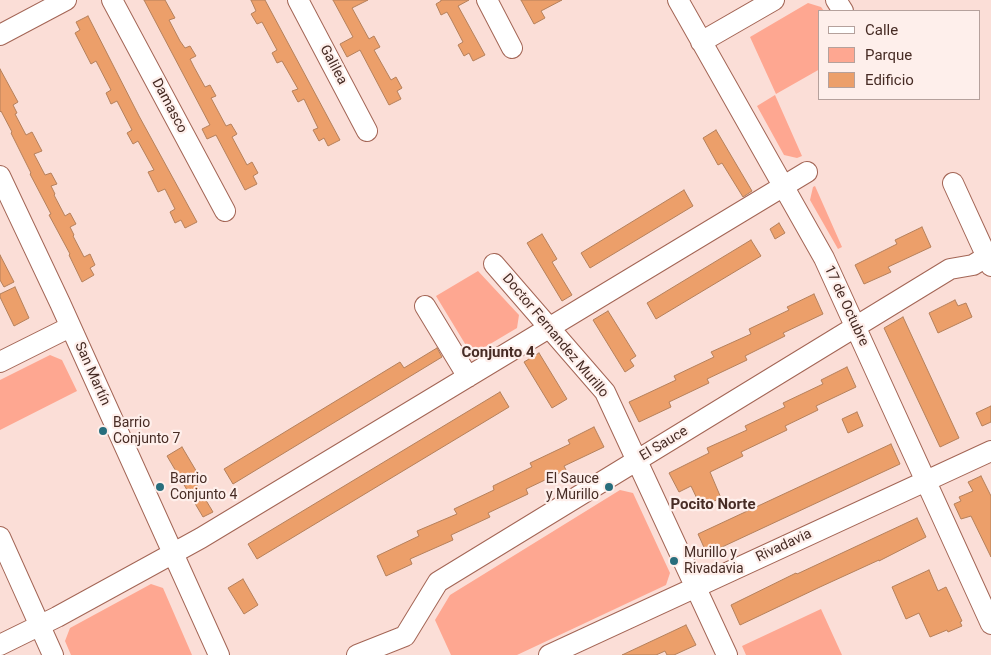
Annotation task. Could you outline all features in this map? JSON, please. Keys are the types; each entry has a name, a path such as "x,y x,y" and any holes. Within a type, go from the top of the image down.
{"street":[{"path":"0,35 66,0"},
{"name":"Damasco","path":"112,0 225,211"},
{"name":"Galilea","path":"298,0 367,131"},
{"path":"487,0 512,48"},
{"name":"17 de Octubre","path":"678,0 824,258 991,624"},
{"path":"701,42 774,0"},
{"path":"0,645 40,626 201,538 807,172"},
{"name":"San Martín","path":"0,176 219,655"},
{"path":"953,184 990,259"},
{"name":"El Sauce","path":"356,655 392,649 405,636 438,582 950,268 973,265 990,259"},
{"name":"Doctor Fernandez Murillo","path":"494,264 605,392 727,655"},
{"path":"425,306 468,376"},
{"path":"0,362 70,327"},
{"name":"Rivadavia","path":"549,655 991,451"},
{"path":"0,537 53,655"}],"green space":[{"path":"808,3 821,7 823,10 818,10 818,70 776,94 750,37"},
{"path":"775,95 802,156 797,158 784,155 757,106"},
{"path":"815,186 842,247 838,249 810,200 813,187"},
{"path":"478,271 519,315 517,328 480,350 467,347 436,296"},
{"path":"50,355 62,360 77,391 0,430 0,380"},
{"path":"620,490 633,493 670,573 666,585 517,655 451,655 435,620 450,595"},
{"path":"151,584 163,588 192,655 71,655 65,641 70,628"},
{"path":"821,609 842,655 746,655 742,646"}],"building":[{"path":"144,0 165,0 175,18 169,20 180,41 185,48 190,46 196,56 190,59 194,67 205,87 210,85 216,96 211,98 226,126 231,124 237,134 232,137 247,165 252,162 258,173 253,176 257,184 245,190 216,135 207,139 202,129 210,125"},
{"path":"251,0 265,0 340,140 328,146 324,138 319,141 313,130 318,128 304,99 298,102 292,91 298,89 282,61 277,63 272,53 277,50 262,22 257,24 251,14 256,11"},
{"path":"333,0 368,0 352,8 369,39 374,36 380,47 374,50 391,80 396,77 402,88 397,91 401,99 389,105 360,50 347,57 340,44 353,37"},
{"path":"441,0 469,0 458,6 485,55 473,61 469,53 464,56 458,45 463,42 451,19 447,12 441,15 436,4"},
{"path":"521,0 562,0 541,11 545,18 534,24"},
{"path":"88,16 139,116 197,222 185,228 181,220 175,223 170,212 175,209 165,189 158,192 148,172 154,170 138,141 133,144 127,133 132,130 117,101 111,104 106,93 111,90 96,61 91,64 75,33 80,30 76,22"},
{"path":"0,69 18,102 13,105 17,113 15,114 26,135 32,132 42,151 34,154 45,175 51,173 57,184 51,186 54,195 65,216 70,213 76,224 70,227 73,236 84,257 90,254 95,265 90,268 94,275 82,282 70,254 49,215 51,214 30,174 12,132 0,112"},
{"path":"716,130 752,191 743,197 722,163 718,165 703,138"},
{"path":"684,190 693,206 590,268 581,253"},
{"path":"779,223 785,233 775,239 770,229"},
{"path":"922,227 931,247 888,267 891,272 864,284 855,265 897,244 895,240"},
{"path":"542,234 557,259 552,262 572,295 562,301 527,243"},
{"path":"751,240 761,256 656,319 647,303"},
{"path":"0,255 14,282 4,287 0,280"},
{"path":"15,287 29,318 14,326 0,294"},
{"path":"814,294 823,314 783,333 785,336 745,356 747,360 707,379 709,383 669,402 671,407 639,422 629,402 676,380 674,376 714,357 711,352 751,334 749,329 789,310 787,307"},
{"path":"955,300 958,306 966,303 972,317 938,333 929,313"},
{"path":"608,311 636,356 630,360 634,366 625,372 593,320"},
{"path":"903,317 959,438 940,447 884,328"},
{"path":"437,348 442,357 233,484 224,469 400,362 404,368"},
{"path":"539,353 567,399 552,408 524,362"},
{"path":"847,367 856,387 816,406 818,410 785,426 787,430 741,452 743,456 710,472 721,498 701,507 691,486 679,492 669,473 709,453 707,448 747,430 745,426 785,407 783,403 823,384 821,380"},
{"path":"500,392 509,407 257,559 248,544"},
{"path":"991,406 991,422 982,426 976,413"},
{"path":"857,412 863,426 848,433 842,419"},
{"path":"594,427 604,447 564,466 566,470 526,489 528,494 488,513 490,517 451,535 453,540 410,559 412,564 386,576 377,556 419,536 417,531 457,514 454,509 494,490 493,486 532,467 530,463 570,444 568,440"},
{"path":"891,444 900,464 707,554 698,534"},
{"path":"182,447 198,474 192,477 213,512 203,517 167,456"},
{"path":"981,476 991,496 991,557 971,516 961,519 954,504 961,501 959,497 973,491 968,482"},
{"path":"917,518 926,537 879,561 740,625 731,605"},
{"path":"929,570 938,591 946,587 962,621 960,622 962,626 930,637 919,613 906,619 892,587"},
{"path":"243,579 258,605 244,614 228,588"},
{"path":"686,625 696,645 674,655 667,655 665,651 656,655 622,655"}],"place":[{"name":"Barrio Conjunto 7","path":"103,431"},
{"name":"Barrio Conjunto 4","path":"160,487"},
{"name":"El Sauce y Murillo","path":"609,487"},
{"name":"Murillo y Rivadavia","path":"674,561"}],"district":[{"name":"Conjunto 4","path":"498,353"},
{"name":"Pocito Norte","path":"713,505"}]}
